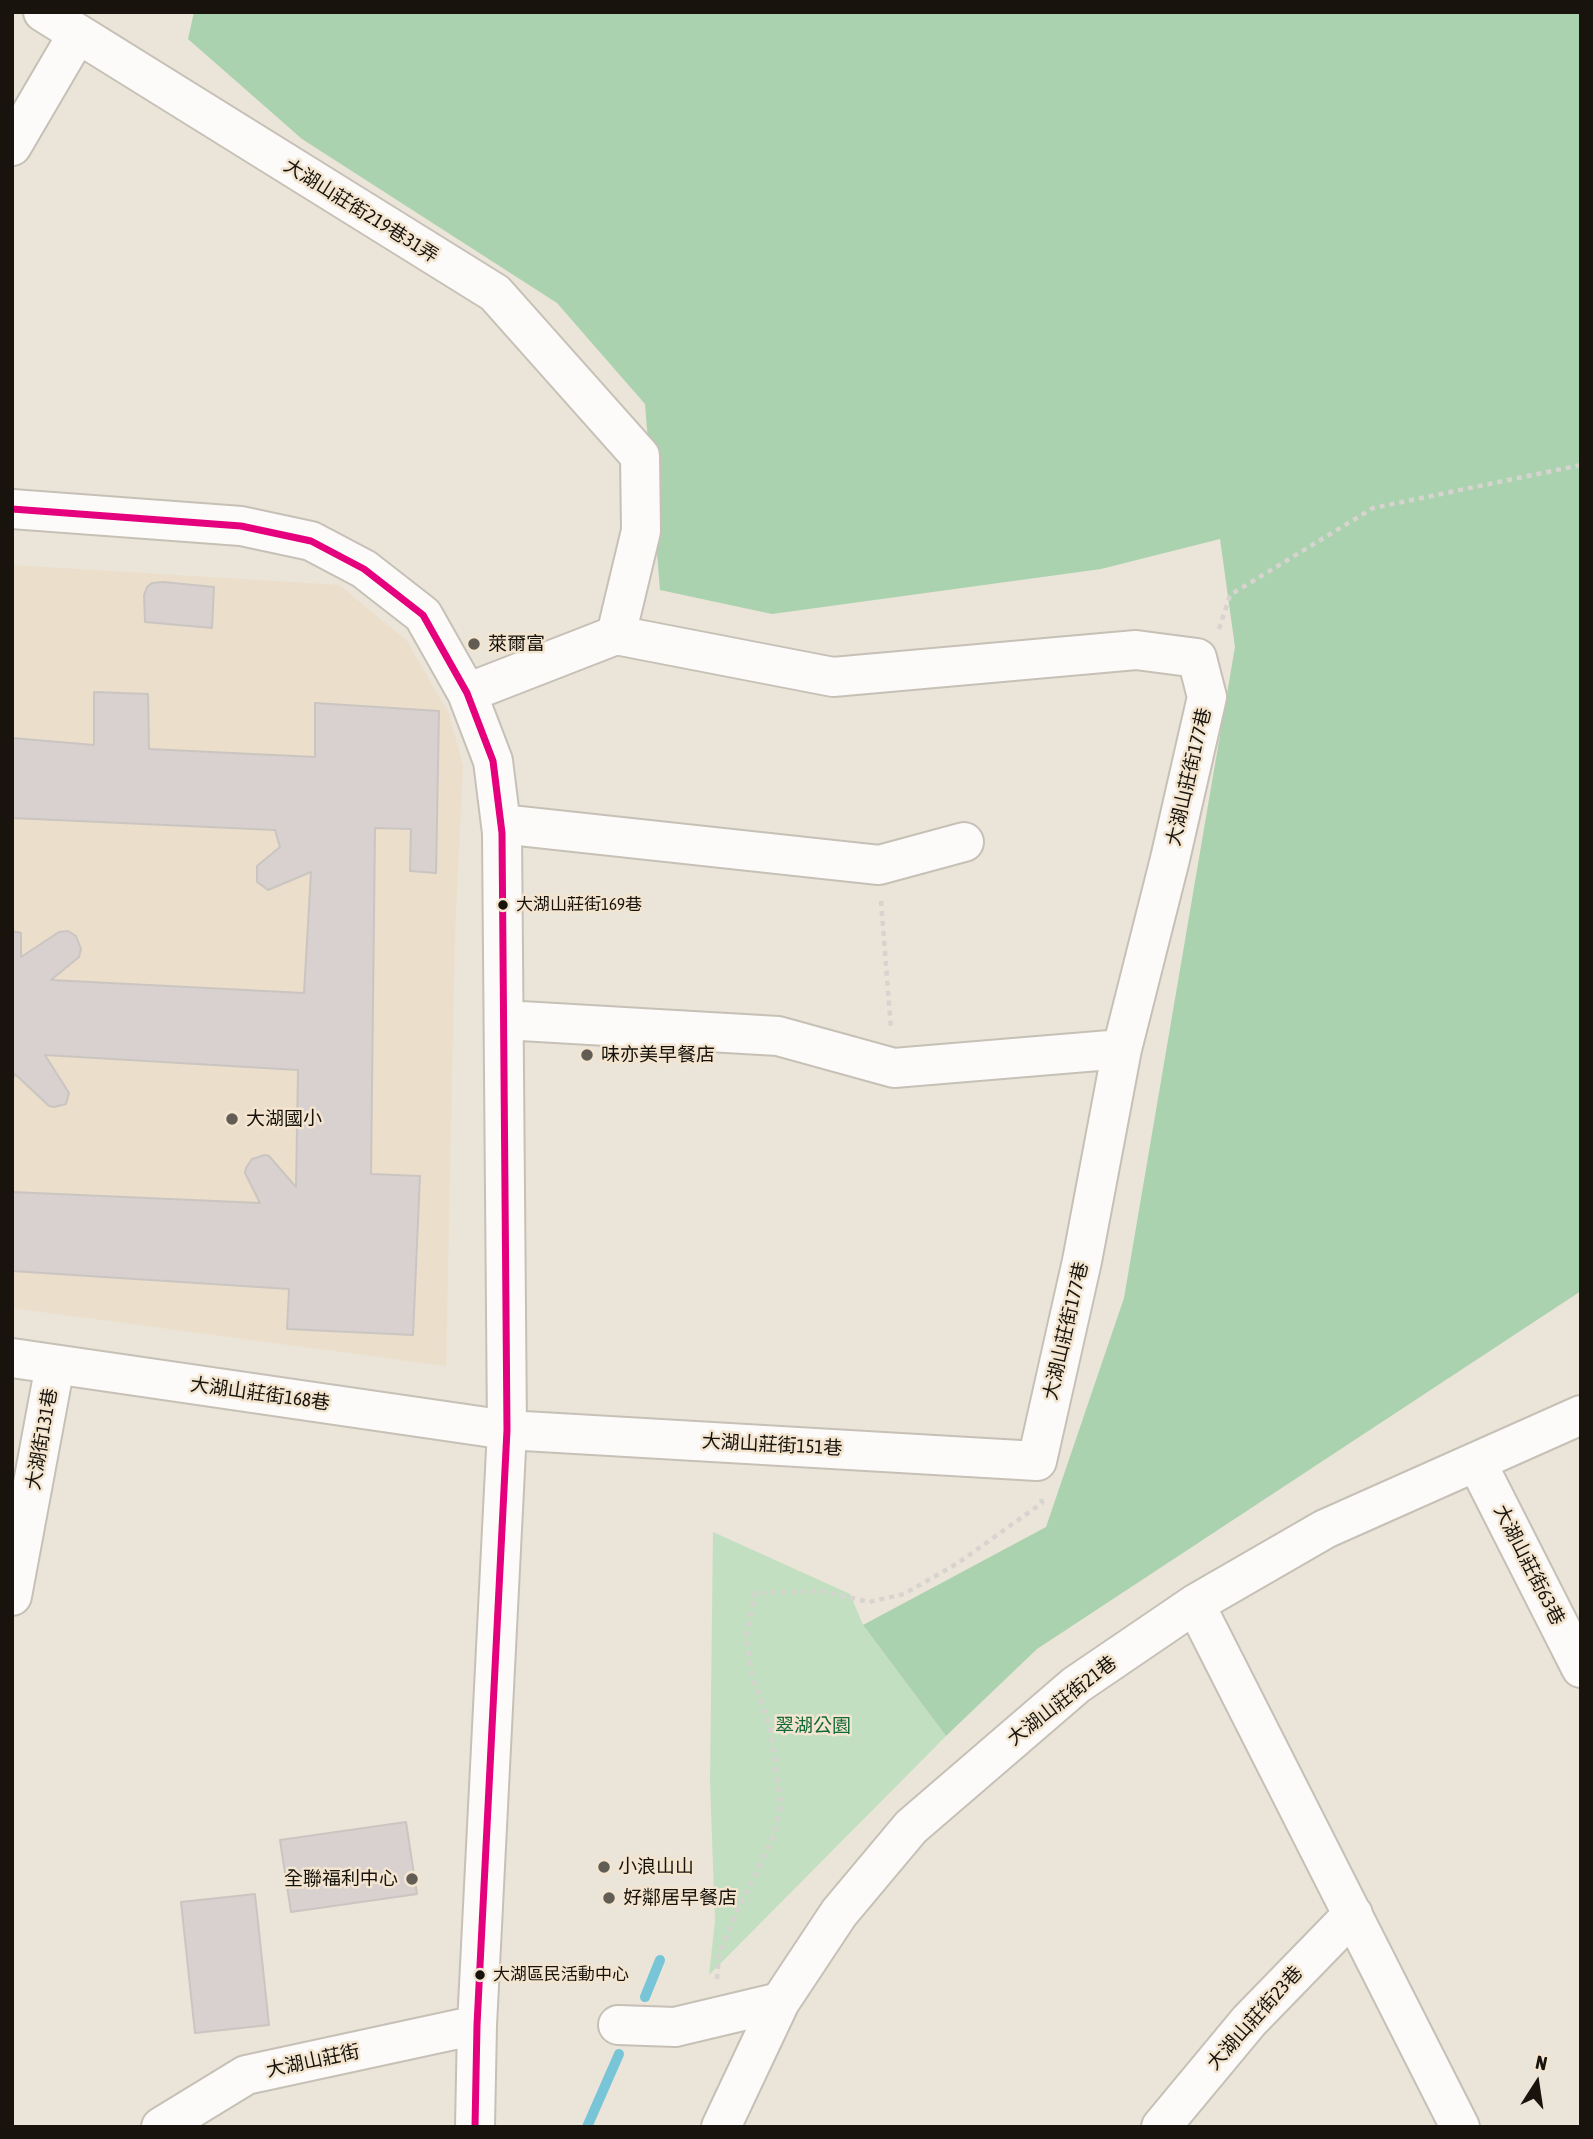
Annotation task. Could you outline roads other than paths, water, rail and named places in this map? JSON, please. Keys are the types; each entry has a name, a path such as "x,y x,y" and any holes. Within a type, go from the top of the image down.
{"street":[{"name":"大湖山莊街219巷31弄","path":"43,12 495,293 640,456 641,531 616,635"},
{"path":"12,146 77,35"},
{"path":"12,509 241,526 311,541 364,569 423,615 467,693 493,761 501,824 507,1430 477,2025 475,2127"},
{"path":"467,693 616,635"},
{"name":"大湖山莊街177巷","path":"616,635 833,677 1136,650 1197,658 1207,697 1122,1049 1082,1261 1037,1461"},
{"path":"501,824 879,865 964,842"},
{"path":"504,1020 778,1036 894,1068 1122,1049"},
{"name":"大湖山莊街168巷","path":"12,1358 507,1430"},
{"name":"大湖街131巷","path":"12,1596 55,1365"},
{"name":"大湖山莊街21巷","path":"721,2127 780,2002 839,1913 911,1827 1076,1685 1195,1604 1325,1529 1581,1415"},
{"name":"大湖山莊街151巷","path":"507,1430 1037,1461"},
{"name":"大湖山莊街63巷","path":"1477,1463 1581,1668"},
{"path":"1195,1604 1460,2127"},
{"name":"大湖山莊街23巷","path":"1161,2127 1248,2021 1353,1914"},
{"path":"618,2025 675,2027 780,2002"},
{"name":"大湖山莊街","path":"160,2127 246,2075 477,2025"}],"waterway":[{"path":"645,1997 660,1960"},
{"path":"587,2127 619,2054"}],"place":[{"name":"萊爾富","path":"474,644"},
{"name":"大湖山莊街169巷","path":"503,905"},
{"name":"味亦美早餐店","path":"587,1055"},
{"name":"大湖國小","path":"232,1119"},
{"name":"小浪山山","path":"604,1867"},
{"name":"全聯福利中心","path":"412,1879"},
{"name":"好鄰居早餐店","path":"609,1898"},
{"name":"大湖區民活動中心","path":"480,1975"}],"park label":[{"name":"翠湖公園","path":"813,1726"}]}
